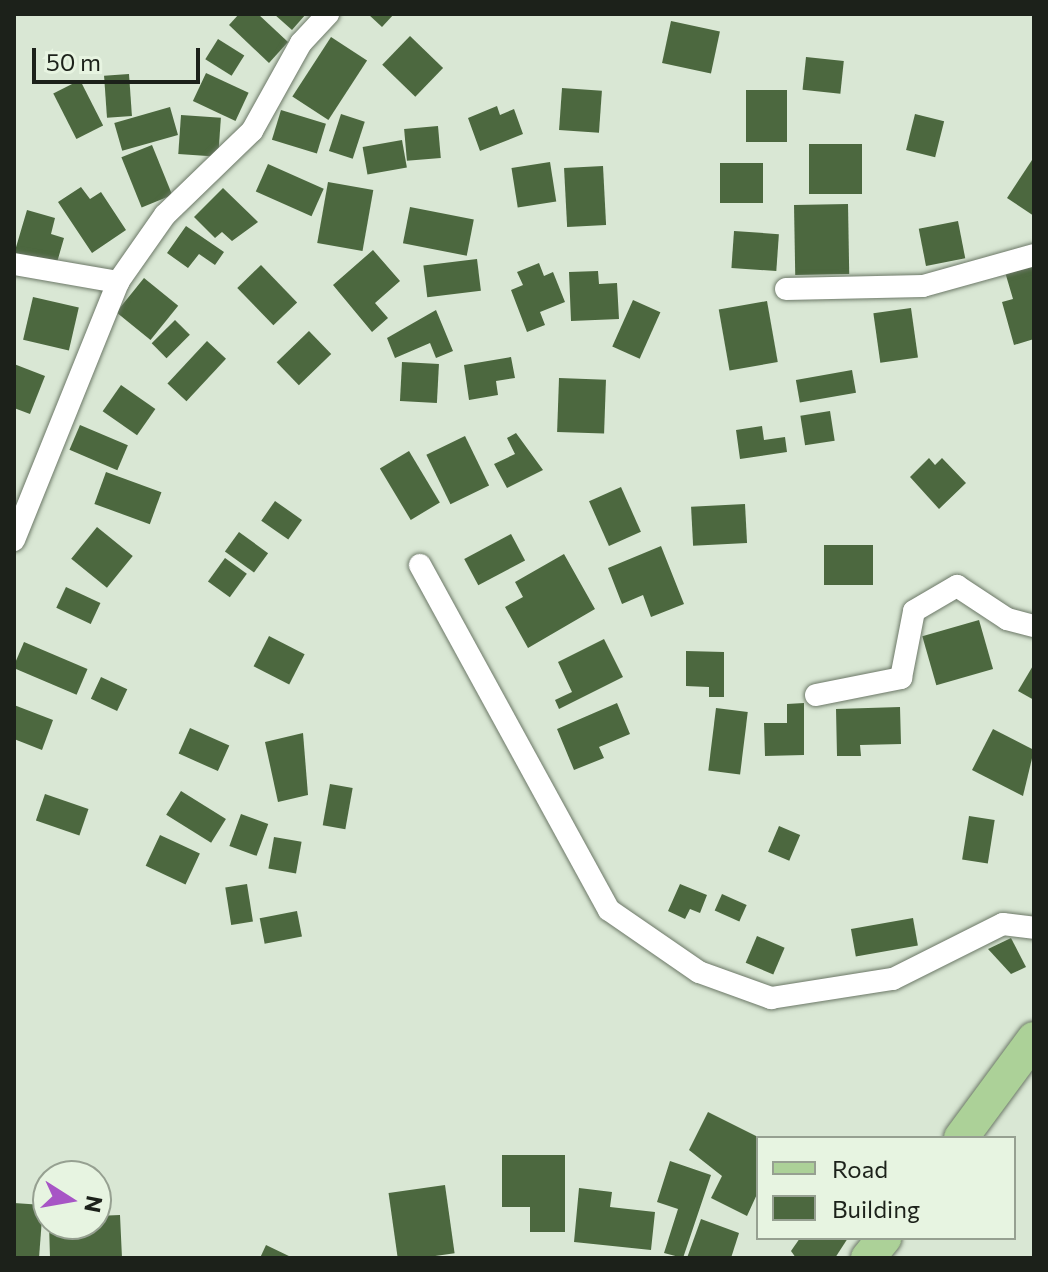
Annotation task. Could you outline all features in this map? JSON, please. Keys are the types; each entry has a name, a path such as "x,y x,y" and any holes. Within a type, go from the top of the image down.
{"main road":[{"path":"962,1136 1034,1039"},
{"path":"868,1258 882,1240"}],"street":[{"path":"14,540 118,282 165,215 252,131 301,43 328,14"},
{"path":"786,289 923,286 1034,255"},
{"path":"14,264 118,282"},
{"path":"420,565 609,910 699,972 771,998 893,979 1003,924 1034,928"},
{"path":"816,695 901,678 914,611 957,586 1007,619 1034,626"}],"building":[{"path":"239,14 258,14 288,42 269,63 229,25"},
{"path":"274,14 306,14 292,30"},
{"path":"368,14 394,14 382,27"},
{"path":"671,21 720,31 711,73 662,63"},
{"path":"410,36 443,68 415,97 382,65"},
{"path":"331,37 367,60 328,120 292,97"},
{"path":"218,39 244,55 232,76 205,59"},
{"path":"806,57 844,61 840,94 803,90"},
{"path":"206,73 249,93 235,121 193,101"},
{"path":"129,74 132,116 107,118 104,76"},
{"path":"80,80 103,125 76,139 53,94"},
{"path":"562,88 602,91 599,133 559,130"},
{"path":"746,90 787,90 787,142 746,142"},
{"path":"497,106 500,115 514,109 523,134 480,151 468,118"},
{"path":"170,107 178,135 122,151 114,123"},
{"path":"281,110 326,124 317,153 272,140"},
{"path":"341,114 365,122 353,159 329,151"},
{"path":"915,114 944,121 935,157 906,150"},
{"path":"181,115 221,118 218,157 178,154"},
{"path":"438,126 441,158 407,161 404,129"},
{"path":"402,140 407,168 367,175 363,147"},
{"path":"809,144 862,144 862,194 809,194"},
{"path":"152,145 172,195 142,207 121,157"},
{"path":"1034,157 1034,216 1007,198"},
{"path":"550,162 556,202 518,208 511,168"},
{"path":"720,163 763,163 763,203 720,203"},
{"path":"268,164 324,189 312,216 256,191"},
{"path":"603,166 606,225 567,227 564,168"},
{"path":"328,182 373,190 363,251 317,243"},
{"path":"81,187 90,199 101,192 126,230 92,253 58,202"},
{"path":"223,188 258,222 232,241 222,232 215,238 194,217"},
{"path":"848,204 849,274 795,275 794,205"},
{"path":"410,207 474,219 467,256 403,243"},
{"path":"27,210 55,218 51,234 64,238 56,266 14,254"},
{"path":"958,221 965,258 926,266 919,229"},
{"path":"186,226 224,252 215,265 199,254 188,268 167,253"},
{"path":"734,231 779,234 776,271 731,268"},
{"path":"373,250 400,281 375,303 388,318 372,332 333,285"},
{"path":"477,259 481,291 427,297 423,266"},
{"path":"539,263 544,276 553,272 565,302 540,312 545,325 527,332 511,290 523,285 517,272"},
{"path":"1034,264 1034,339 1014,345 1002,302 1013,299 1005,272"},
{"path":"261,265 297,302 273,325 237,288"},
{"path":"598,271 599,284 617,283 619,319 571,321 569,272"},
{"path":"144,278 178,306 151,340 116,312"},
{"path":"33,297 79,308 69,350 23,340"},
{"path":"633,300 660,312 640,359 612,347"},
{"path":"767,301 778,362 730,371 719,310"},
{"path":"911,308 918,358 880,363 873,313"},
{"path":"436,310 453,351 436,358 430,343 395,358 387,338"},
{"path":"175,320 190,335 167,358 152,343"},
{"path":"309,331 331,354 299,385 277,362"},
{"path":"207,341 226,359 186,401 167,383"},
{"path":"511,357 515,378 496,381 498,395 469,400 464,365"},
{"path":"402,362 439,364 437,403 400,401"},
{"path":"14,364 45,376 30,414 14,408"},
{"path":"852,370 856,393 800,403 796,380"},
{"path":"559,378 606,380 604,434 557,432"},
{"path":"121,385 155,409 137,435 103,411"},
{"path":"830,411 835,441 805,445 800,416"},
{"path":"80,425 128,445 117,470 69,450"},
{"path":"762,426 764,440 785,437 787,452 740,459 736,430"},
{"path":"516,433 543,470 507,488 494,464 515,454 507,438"},
{"path":"465,436 489,485 450,504 426,455"},
{"path":"409,451 440,502 411,520 380,469"},
{"path":"929,458 935,465 942,458 966,483 939,509 910,477"},
{"path":"106,472 161,492 150,524 94,504"},
{"path":"621,487 641,532 609,546 589,501"},
{"path":"275,501 302,520 288,540 261,521"},
{"path":"745,504 747,543 693,546 691,507"},
{"path":"97,527 133,556 107,588 71,559"},
{"path":"239,532 268,553 254,573 225,551"},
{"path":"511,534 525,560 478,585 464,559"},
{"path":"824,545 873,545 873,585 824,585"},
{"path":"661,546 684,604 651,617 643,595 622,604 608,568"},
{"path":"564,554 595,609 528,648 505,607 523,597 515,582"},
{"path":"225,558 247,574 230,597 208,581"},
{"path":"66,587 100,603 91,624 56,608"},
{"path":"979,620 993,669 936,685 922,636"},
{"path":"269,636 305,654 289,684 254,666"},
{"path":"604,639 623,677 559,709 555,700 572,692 558,662"},
{"path":"24,642 88,669 77,695 14,668"},
{"path":"686,651 724,652 724,697 709,697 709,687 686,686"},
{"path":"1034,664 1034,700 1018,691"},
{"path":"101,677 127,689 117,711 91,699"},
{"path":"617,703 630,734 599,747 604,758 574,770 557,729"},
{"path":"804,703 804,755 765,756 764,723 787,723 787,704"},
{"path":"14,705 53,720 42,750 14,739"},
{"path":"900,707 901,744 860,745 861,756 837,756 836,709"},
{"path":"716,708 748,712 740,774 708,771"},
{"path":"190,728 229,745 218,771 179,754"},
{"path":"993,729 1034,750 1023,796 972,770"},
{"path":"303,733 308,795 278,802 265,742"},
{"path":"330,784 353,788 345,829 323,825"},
{"path":"181,791 226,819 211,843 166,815"},
{"path":"45,794 88,809 79,835 36,820"},
{"path":"241,814 268,824 257,856 229,846"},
{"path":"969,816 995,820 988,864 962,859"},
{"path":"779,826 800,835 789,861 768,852"},
{"path":"160,835 200,854 186,884 146,866"},
{"path":"274,837 302,842 296,873 268,869"},
{"path":"247,884 253,922 231,925 225,887"},
{"path":"680,884 707,895 700,913 690,909 685,919 668,911"},
{"path":"722,894 747,905 739,921 715,910"},
{"path":"297,911 302,937 265,944 260,918"},
{"path":"913,918 918,946 856,957 851,929"},
{"path":"757,936 785,948 773,974 746,963"},
{"path":"1011,938 1026,967 1011,974 988,949"},
{"path":"708,1112 756,1136 756,1196 747,1216 711,1198 722,1176 689,1150"},
{"path":"502,1155 565,1155 565,1232 530,1232 530,1207 502,1207"},
{"path":"670,1161 711,1175 683,1258 664,1253 678,1209 657,1202"},
{"path":"445,1185 455,1253 398,1258 389,1193"},
{"path":"579,1188 612,1192 610,1207 655,1212 651,1250 574,1242"},
{"path":"14,1203 32,1204 32,1240 40,1240 39,1258 14,1258"},
{"path":"112,1215 120,1215 122,1258 50,1258 49,1240 112,1240"},
{"path":"701,1219 739,1233 731,1258 687,1258"},
{"path":"799,1240 847,1240 835,1258 796,1258 791,1251"},
{"path":"266,1245 293,1258 260,1258"}]}
